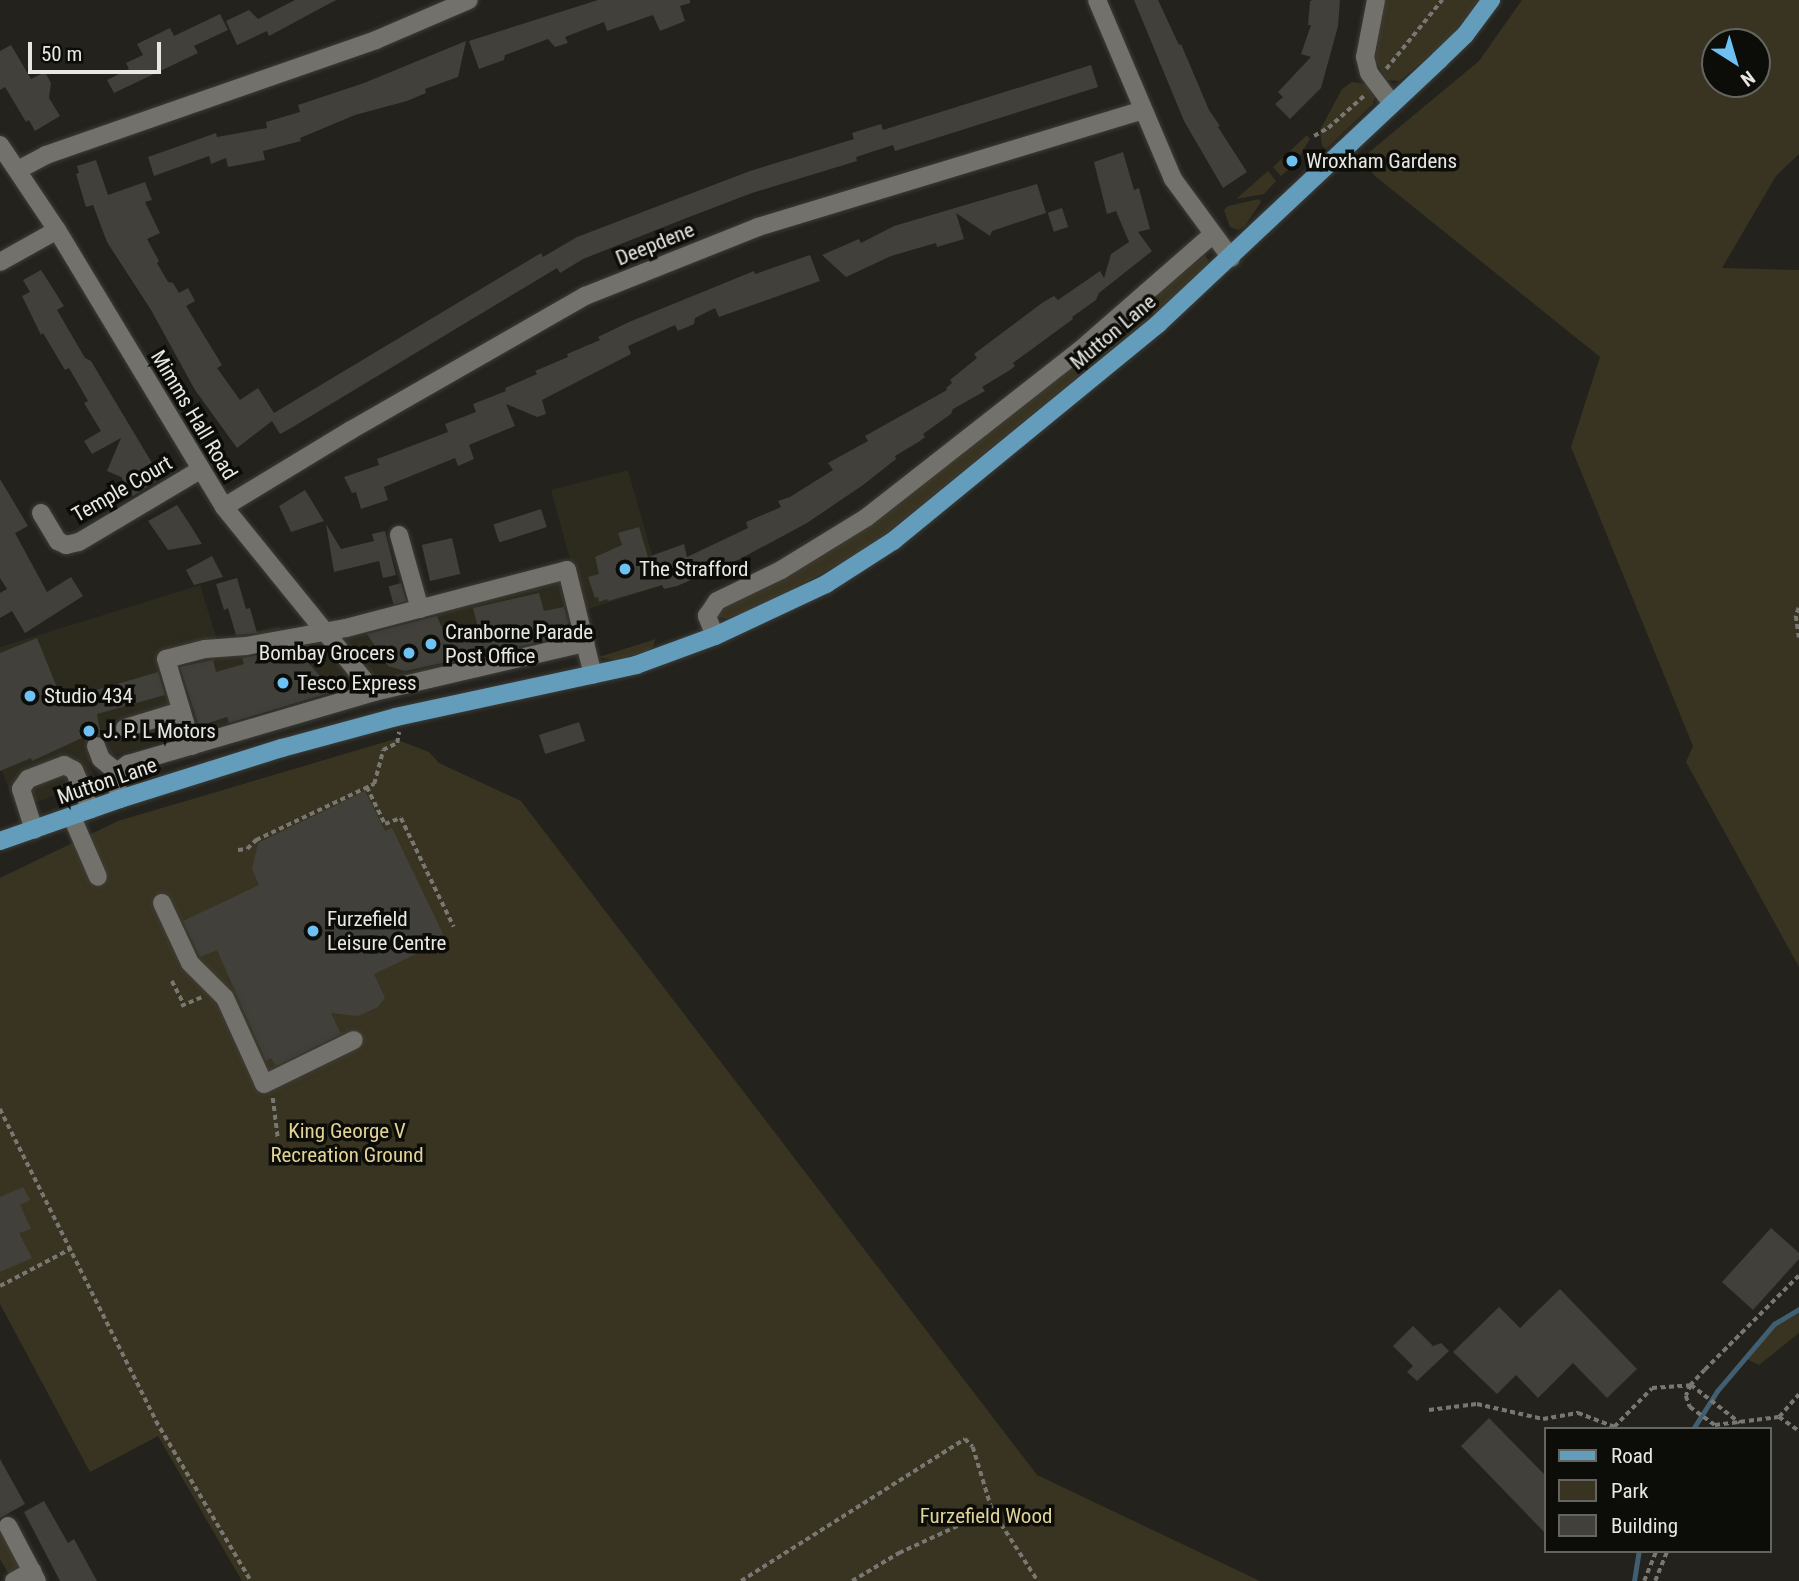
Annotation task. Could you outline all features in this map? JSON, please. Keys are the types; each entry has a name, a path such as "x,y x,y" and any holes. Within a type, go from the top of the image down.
{"main road":[{"name":"Mutton Lane","path":"0,841 120,799 282,748 384,720 636,665 715,636 825,584 893,541 1147,333 1231,258 1465,35 1491,0"}],"street":[{"path":"18,170 46,155 376,40 469,0"},
{"path":"1097,0 1173,179 1212,236 1231,258"},
{"path":"1376,0 1365,57 1369,73 1392,103"},
{"name":"Deepdene","path":"224,507 351,430 585,296 758,228 1142,110"},
{"name":"Mimms Hall Road","path":"0,145 57,230 224,507 374,692"},
{"path":"0,262 57,230"},
{"name":"Mutton Lane","path":"715,636 707,616 717,601 824,545 916,482 1079,351 1212,236"},
{"name":"Temple Court","path":"41,513 58,541 66,545 79,542 200,470"},
{"path":"399,535 420,608"},
{"path":"192,746 166,659 205,649 246,646 323,632 567,570 593,676"},
{"path":"120,799 115,779 117,772 128,764 374,692 585,643"},
{"path":"125,728 181,711"},
{"path":"96,746 101,759 117,772"},
{"path":"34,830 21,789 28,779 64,765 74,770 91,810"},
{"path":"72,817 98,877"},
{"path":"162,903 190,962 225,998 264,1084 354,1040"},
{"path":"8,1526 35,1576 14,1581"}],"path":[{"path":"1799,608 1796,617 1799,638"},
{"path":"238,850 247,849 256,840 374,783 383,750 397,743 400,730"},
{"path":"367,787 385,824 401,818 454,927"},
{"path":"172,981 184,1005"},
{"path":"272,1081 278,1138"},
{"path":"0,1109 72,1248 156,1421 251,1581"},
{"path":"0,1286 72,1248"},
{"path":"1799,1276 1691,1385 1686,1396 1690,1407 1713,1427 1779,1417 1799,1394"},
{"path":"1616,1427 1652,1388 1691,1385 1740,1423"},
{"path":"1429,1410 1476,1404 1544,1419 1578,1413 1613,1427"},
{"path":"1779,1417 1799,1431"},
{"path":"1736,1427 1740,1423"},
{"path":"741,1581 965,1439 973,1447 992,1510 1038,1581"},
{"path":"852,1581 899,1553 992,1510"},
{"path":"1644,1581 1655,1553"},
{"path":"1655,1581 1666,1553"}],"shaded area":[{"path":"628,470 661,586 585,610 591,632 339,691 89,762 96,781 17,809 0,766 0,647 200,585 217,640 279,626 286,635 571,563 551,490"}],"green space":[{"path":"1383,0 1480,0 1447,41 1399,81 1387,80 1375,60"},
{"path":"1522,0 1799,0 1799,154 1776,176 1722,268 1799,270 1799,967 1686,762 1693,746 1571,447 1600,357 1375,176 1361,159 1479,61"},
{"path":"1352,82 1366,84 1374,97 1373,104 1326,149 1322,146 1320,130 1342,89"},
{"path":"1307,135 1310,139 1299,157 1295,156 1286,164 1289,169 1281,176 1273,167"},
{"path":"1268,171 1276,181 1264,194 1236,199"},
{"path":"1259,199 1261,202 1245,226 1238,230 1230,227 1224,210 1228,206"},
{"path":"1205,255 1210,264 1154,315 1145,304"},
{"path":"1141,307 1150,318 870,547 779,597 728,619 718,617 719,609 817,558 878,519 1084,358"},
{"path":"656,639 651,650 615,660 599,657"},
{"name":"King George V Recreation Ground","path":"395,739 429,752 439,763 521,801 1037,1475 1260,1581 242,1581 158,1436 90,1472 0,1304 0,878 118,821"},
{"path":"1799,1313 1799,1333 1759,1365 1747,1359 1774,1327"},
{"path":"0,1526 21,1568 10,1576 0,1559"}],"building":[{"path":"295,0 336,0 269,36 267,31 237,45 226,21 249,10 258,19"},
{"path":"598,0 690,0 690,3 680,6 685,21 660,31 653,15 607,31 604,22 565,37 568,43 555,47 548,39 505,55 504,60 479,69 469,41"},
{"path":"1134,0 1158,0 1179,45 1181,44 1209,110 1247,172 1223,188 1184,121"},
{"path":"1340,0 1338,26 1321,88 1290,119 1275,104 1283,97 1278,92 1311,57 1301,54 1311,25 1308,25 1310,1"},
{"path":"220,14 228,30 194,46 198,53 114,93 107,80 129,69 126,63 143,55 137,44 170,28 174,36"},
{"path":"466,41 458,77 425,89 426,93 355,115 300,138 301,141 263,151 265,160 228,167 226,158 211,164 209,156 154,176 148,157 216,133 217,137 267,128 266,122 300,112 298,105 364,83"},
{"path":"11,45 31,79 45,72 51,83 49,98 60,116 35,131 29,120 26,122 5,87 0,90 0,51"},
{"path":"1091,65 1098,87 895,151 893,145 856,157 857,161 752,193 684,219 583,259 560,273 557,268 291,428 280,434 272,421 237,448 195,390 151,310 107,242 93,205 86,207 76,174 79,173 77,166 96,160 108,195 145,182 152,200 145,202 160,233 147,239 159,261 157,263 168,282 173,283 179,293 188,288 195,301 186,306 222,365 217,368 240,400 258,388 274,413 541,253 543,257 577,237 750,171 854,139 852,133 881,124 883,130"},
{"path":"1123,152 1134,190 1139,188 1150,229 1138,232 1152,251 1099,293 1096,300 1013,363 1015,366 1010,370 982,387 985,391 953,409 951,414 923,434 925,437 920,441 895,456 896,459 863,485 807,523 740,559 677,586 664,589 662,585 608,601 599,602 598,597 595,598 588,577 599,574 595,557 622,545 618,533 639,527 648,557 684,544 687,557 748,528 746,522 781,507 778,501 790,497 833,470 828,463 868,441 865,436 947,390 952,383 950,380 977,358 974,354 1042,303 1054,296 1058,300 1100,271 1104,278 1111,254 1129,242 1116,211 1107,214 1094,162"},
{"path":"1037,184 1046,213 992,231 990,236 956,213 964,239 937,247 936,243 891,256 846,277 822,255 859,239 861,243 894,226"},
{"path":"1062,208 1068,227 1054,232 1048,213"},
{"path":"810,255 820,281 719,317 715,308 695,318 694,324 678,331 675,325 628,346 631,354 542,400 546,414 537,417 506,404 515,426 469,445 474,459 458,466 455,458 384,487 388,500 361,509 356,492 352,493 344,477 379,465 377,459 448,432 445,424 476,412 473,404 506,391 505,388 537,374 535,371 568,357 567,354 600,340 598,337 629,322 754,271 755,274"},
{"path":"41,270 64,306 57,310 161,478 133,496 121,477 107,471 121,438 92,454 84,441 101,431 84,403 88,401 69,368 65,370 43,333 41,335 22,296 30,292 23,280"},
{"path":"0,479 28,526 15,533 47,592 71,577 83,596 25,633 12,611 0,618 0,593 7,589 0,578"},
{"path":"305,490 324,521 291,532 279,506"},
{"path":"177,505 202,544 168,550 148,521"},
{"path":"541,509 547,527 499,543 493,524"},
{"path":"326,524 341,549 374,541 372,534 385,531 396,575 383,578 379,561 334,572"},
{"path":"452,538 460,574 430,581 422,545"},
{"path":"212,556 223,577 194,585 186,570"},
{"path":"237,578 246,609 250,608 257,633 236,635 228,608 224,610 216,584"},
{"path":"401,583 406,601 394,605 389,587"},
{"path":"539,593 544,611 564,607 571,635 405,671 388,666 367,634 437,616 445,635 478,627 473,608"},
{"name":"Studio 434","path":"37,638 62,700 158,672 165,695 97,714 101,736 93,735 86,742 84,737 32,761 31,758 0,771 0,653"},
{"path":"296,649 321,677 325,694 229,723 227,717 199,726 180,667 213,660 216,672 244,664 242,658"},
{"path":"579,722 585,741 545,754 539,735"},
{"name":"Furzefield Leisure Centre","path":"365,791 385,831 392,828 446,940 374,974 385,998 378,1007 358,1016 331,1013 341,1034 276,1066 271,1058 266,1061 217,950 200,957 183,921 259,885 252,869 258,843"},
{"path":"23,1187 30,1200 20,1205 31,1229 19,1233 32,1258 0,1272 0,1197"},
{"path":"1771,1228 1799,1253 1799,1259 1753,1310 1722,1282"},
{"path":"1560,1289 1637,1369 1607,1398 1573,1363 1538,1398 1516,1375 1497,1394 1453,1352 1499,1307 1520,1328"},
{"path":"1413,1326 1433,1346 1441,1343 1449,1351 1417,1381 1407,1372 1413,1366 1393,1346"},
{"path":"1489,1418 1544,1474 1544,1532 1461,1446"},
{"path":"0,1459 25,1504 0,1518"},
{"path":"44,1501 68,1543 74,1539 97,1581 60,1581 24,1512"}],"waterway":[{"path":"1694,1427 1717,1391 1774,1324 1799,1309"},
{"path":"1634,1581 1639,1553"}],"place":[{"name":"Wroxham Gardens","path":"1292,161"},
{"name":"The Strafford","path":"625,569"},
{"name":"Cranborne Parade Post Office","path":"431,644"},
{"name":"Bombay Grocers","path":"409,653"},
{"name":"Tesco Express","path":"283,683"},
{"name":"Studio 434","path":"30,696"},
{"name":"J. P. L Motors","path":"89,731"},
{"name":"Furzefield Leisure Centre","path":"313,931"}],"park label":[{"name":"Furzefield Wood","path":"986,1516"}]}
